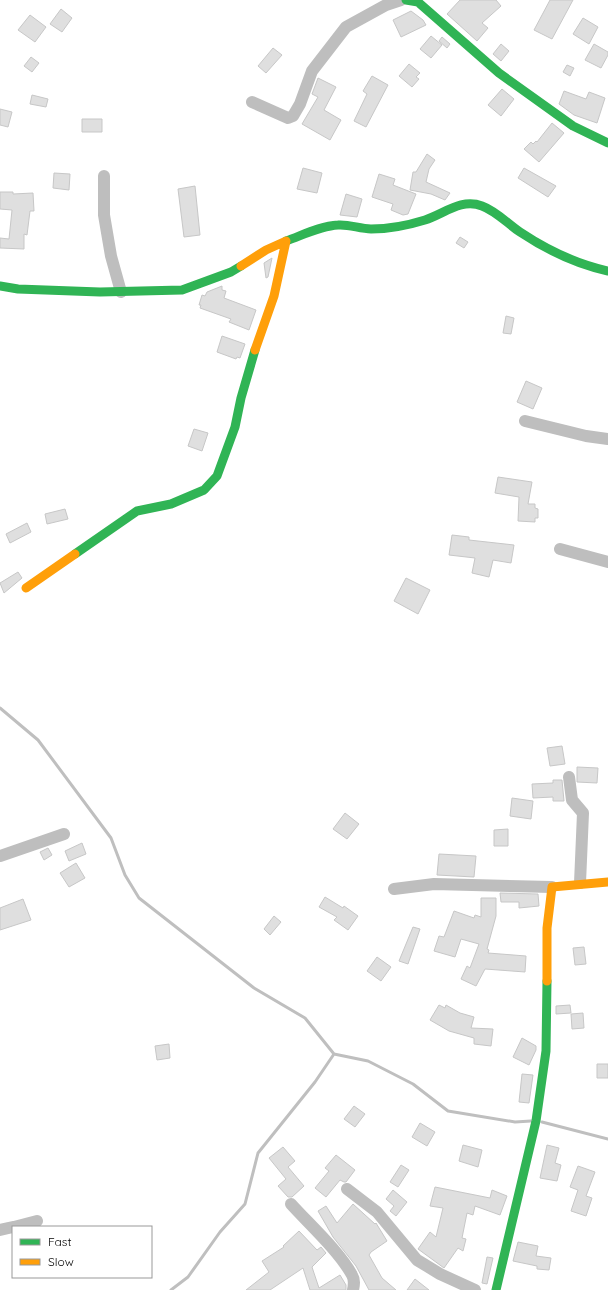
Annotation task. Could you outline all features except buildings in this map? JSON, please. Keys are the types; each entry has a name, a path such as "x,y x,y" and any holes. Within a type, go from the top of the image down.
{"street":[{"path":"252,102 288,118 293,116 300,104 312,71 346,27 384,2 401,0"},
{"path":"406,0 418,2 499,73 573,126 608,143"},
{"path":"104,176 104,215 111,256 121,292"},
{"path":"0,286 18,289 121,292 182,290 231,272 266,250 286,241 307,235 325,226 339,225 373,229 419,222 433,218 461,204 472,203 483,207 540,246 592,268 608,271"},
{"path":"26,588 137,511 171,504 204,490 217,476 235,427 241,398 257,343 274,296 286,241"},
{"path":"526,421 586,436 608,439"},
{"path":"560,549 608,562"},
{"path":"569,777 572,800 583,813 580,883"},
{"path":"0,856 64,834"},
{"path":"394,889 434,884 552,887 580,883 608,882"},
{"path":"496,1290 536,1121 546,1051 547,928 552,887"},
{"path":"347,1189 377,1212 417,1260 440,1274 475,1290"},
{"path":"291,1204 333,1250 352,1275 354,1281 353,1290"},
{"path":"17,1226 37,1221"},
{"path":"0,1230 12,1227"}],"waterway":[{"path":"0,708 38,740 111,838 125,875 139,898 254,988 305,1018 334,1054 368,1061 413,1084 448,1111 515,1122 531,1121"},
{"path":"171,1290 188,1277 220,1232 245,1204 258,1153 315,1082 334,1054"},
{"path":"542,1122 608,1139"}],"traffic: fast":[{"path":"406,0 418,2 499,73 573,126 608,143"},
{"path":"286,241 318,229 338,225 371,229 405,225 425,220 460,205 474,204 492,211 520,232 541,245 573,260 608,271"},
{"path":"0,286 18,289 100,292 182,290 231,272 241,266"},
{"path":"75,554 137,511 171,504 204,490 217,476 235,427 241,398 255,350"},
{"path":"496,1290 536,1121 546,1051 547,981"}],"traffic: slow":[{"path":"241,266 266,250 286,241 274,296 255,350"},
{"path":"26,588 75,554"},
{"path":"547,981 547,928 552,887 608,882"}]}
